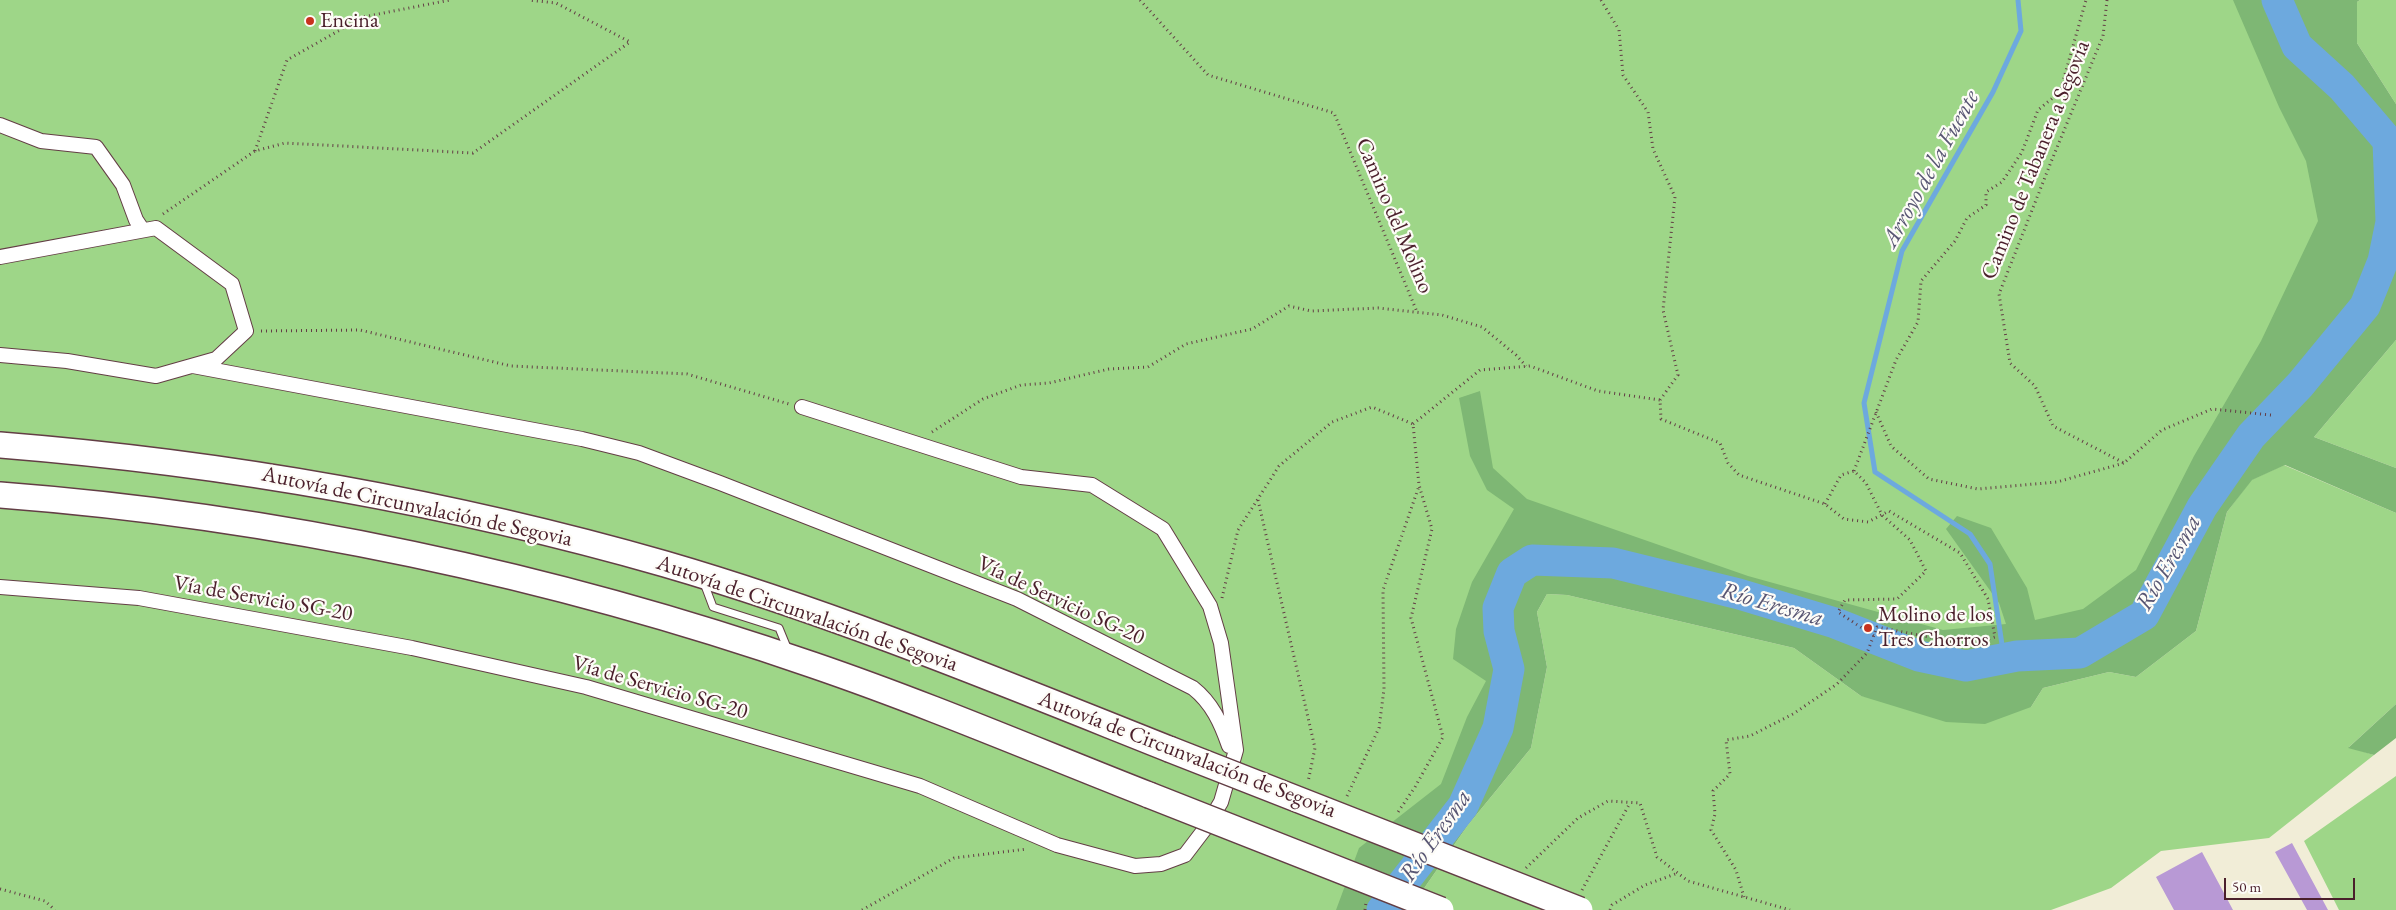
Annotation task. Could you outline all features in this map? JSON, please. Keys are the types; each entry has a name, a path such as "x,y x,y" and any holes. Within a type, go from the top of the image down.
{"highway":[{"name":"Autovía de Circunvalación de Segovia","path":"0,445 166,461 261,474 354,491 442,508 539,531 702,576 826,616 1169,749 1580,902"},
{"name":"Autovía de Circunvalación de Segovia","path":"0,495 193,515 308,534 439,560 587,597 790,658 952,717 1441,910"}],"street":[{"path":"0,126 41,141 96,147 123,185 136,220 142,229"},
{"path":"0,257 142,229 156,228 232,284 246,331"},
{"name":"Vía de Servicio SG-20","path":"0,355 67,361 156,376 216,359 246,331"},
{"name":"Vía de Servicio SG-20","path":"193,366 582,439 638,453 720,482 1017,599 1193,688 1206,698 1216,714 1233,760"},
{"name":"Vía de Servicio SG-20","path":"0,586 139,598 412,648 586,687 920,786 1058,845 1135,866 1161,864 1185,855 1204,830 1221,802 1236,750 1221,643 1210,606 1164,530 1092,485 1021,477 802,407"}],"lane":[{"path":"702,576 713,607 779,628 790,658"}],"path":[{"path":"255,151 287,60 364,17 450,0"},
{"path":"142,229 255,151 285,143 472,153 630,42 556,3 528,0"},
{"name":"Camino del Molino","path":"1140,0 1208,75 1334,114 1417,312 1442,315 1482,327 1516,355 1526,366 1598,391 1660,400"},
{"path":"1602,0 1619,30 1624,75 1648,112 1653,149 1674,197 1663,310 1678,375 1660,400 1661,419 1720,443 1728,463 1739,475 1825,504 1844,519 1868,522 1889,511 1960,553 1988,599 1995,637 1970,645 1877,627 1867,653 1837,684 1793,714 1750,736 1726,740 1730,774 1713,792 1715,814 1711,830 1736,870 1744,897"},
{"path":"1854,472 1896,360 1918,322 1921,281 1955,241 1968,218 1986,205 1986,192 2002,182 2013,167 2022,152 2038,110 2060,92 2086,0"},
{"name":"Camino de Tabanera a Segovia","path":"2107,0 2103,36 1999,294 2010,363 2035,386 2053,426 2124,463"},
{"path":"914,443 983,399 1021,385 1048,383 1109,369 1148,367 1186,344 1252,329 1288,306 1311,311 1378,308 1417,312"},
{"path":"246,331 360,330 511,366 687,374 802,407"},
{"path":"1413,424 1480,370 1526,366"},
{"path":"1216,626 1238,530 1279,466 1332,422 1372,407 1413,424"},
{"path":"1876,412 1892,446 1929,479 1978,489 2057,482 2124,463 2162,430 2212,409 2271,415"},
{"path":"1393,819 1415,787 1443,737 1411,618 1432,529 1419,485 1413,424"},
{"path":"1825,504 1842,475 1854,472"},
{"path":"1854,472 1866,483 1882,515 1910,540 1926,571 1897,598 1845,600 1838,612 1874,636"},
{"path":"1343,804 1379,728 1384,689 1383,590 1419,485"},
{"path":"1258,500 1315,748 1307,786"},
{"path":"1525,869 1578,818 1608,801 1640,803 1657,857 1688,881 1790,910"},
{"path":"1580,902 1630,803"},
{"path":"862,910 954,858 1058,845"},
{"path":"1610,910 1612,905 1645,885 1679,873"},
{"path":"0,889 45,901 55,910"},
{"path":"1366,893 1366,910"}],"green space":[{"path":"0,0 2277,0 2388,141 2144,615 2017,656 1532,560 1509,669 1382,910 0,910"},
{"path":"2233,0 2360,0 2357,2 2357,43 2396,104 2396,340 2314,437 2396,468 2396,513 2285,465 2252,480 2227,512 2196,631 2136,677 2109,672 2043,688 2031,707 1985,724 1946,722 1861,696 1794,648 1567,595 1547,594 1537,612 1547,667 1531,748 1468,825 1409,910 1336,910 1359,848 1441,784 1467,717 1486,681 1453,659 1456,629 1472,582 1514,509 1487,490 1470,456 1459,398 1480,391 1493,468 1527,499 1748,576 1943,630 2006,624 1999,603 1946,529 1957,516 1991,528 2027,588 2035,620 2083,609 2136,570 2194,456 2261,341 2318,221 2306,161 2279,107"},
{"path":"2360,0 2396,0 2396,104 2357,43 2357,2"},
{"path":"2396,340 2396,468 2314,437"},
{"path":"2284,465 2396,513 2396,704 2349,747 2374,755 2269,838 2161,851 2111,888 2051,910 1409,910 1468,825 1531,748 1547,667 1537,612 1547,594 1567,595 1794,648 1861,696 2031,707 2043,688 2109,672 2136,677 2196,631 2227,512 2251,480"},
{"path":"2396,704 2396,738 2374,755 2348,748"},
{"path":"2396,776 2396,910 2339,910 2304,841"}],"building":[{"path":"2292,843 2328,910 2307,910 2275,852"},
{"path":"2202,852 2233,910 2174,910 2156,877"}],"waterway":[{"name":"Arroyo de la Fuente","path":"2004,658 1990,564 1970,534 1875,472 1864,403 1902,251 1993,92 2021,31 2018,0"},
{"name":"Arroyo de la Fuente","path":"1382,910 1463,806 1498,728 1509,669 1499,631 1498,608 1512,573 1532,560 1613,563 1739,594 1835,623 1919,656 1966,666 2017,656 2080,653 2144,615 2202,507 2251,436 2300,385 2365,306 2383,261 2391,222 2388,141 2342,87 2297,46 2277,0"}],"place":[{"name":"Encina","path":"310,21"},
{"name":"Molino de los Tres Chorros","path":"1868,628"}],"water label":[{"name":"Río Eresma","path":"2169,563"},
{"name":"Río Eresma","path":"1772,605"},
{"name":"Río Eresma","path":"1436,836"}]}
